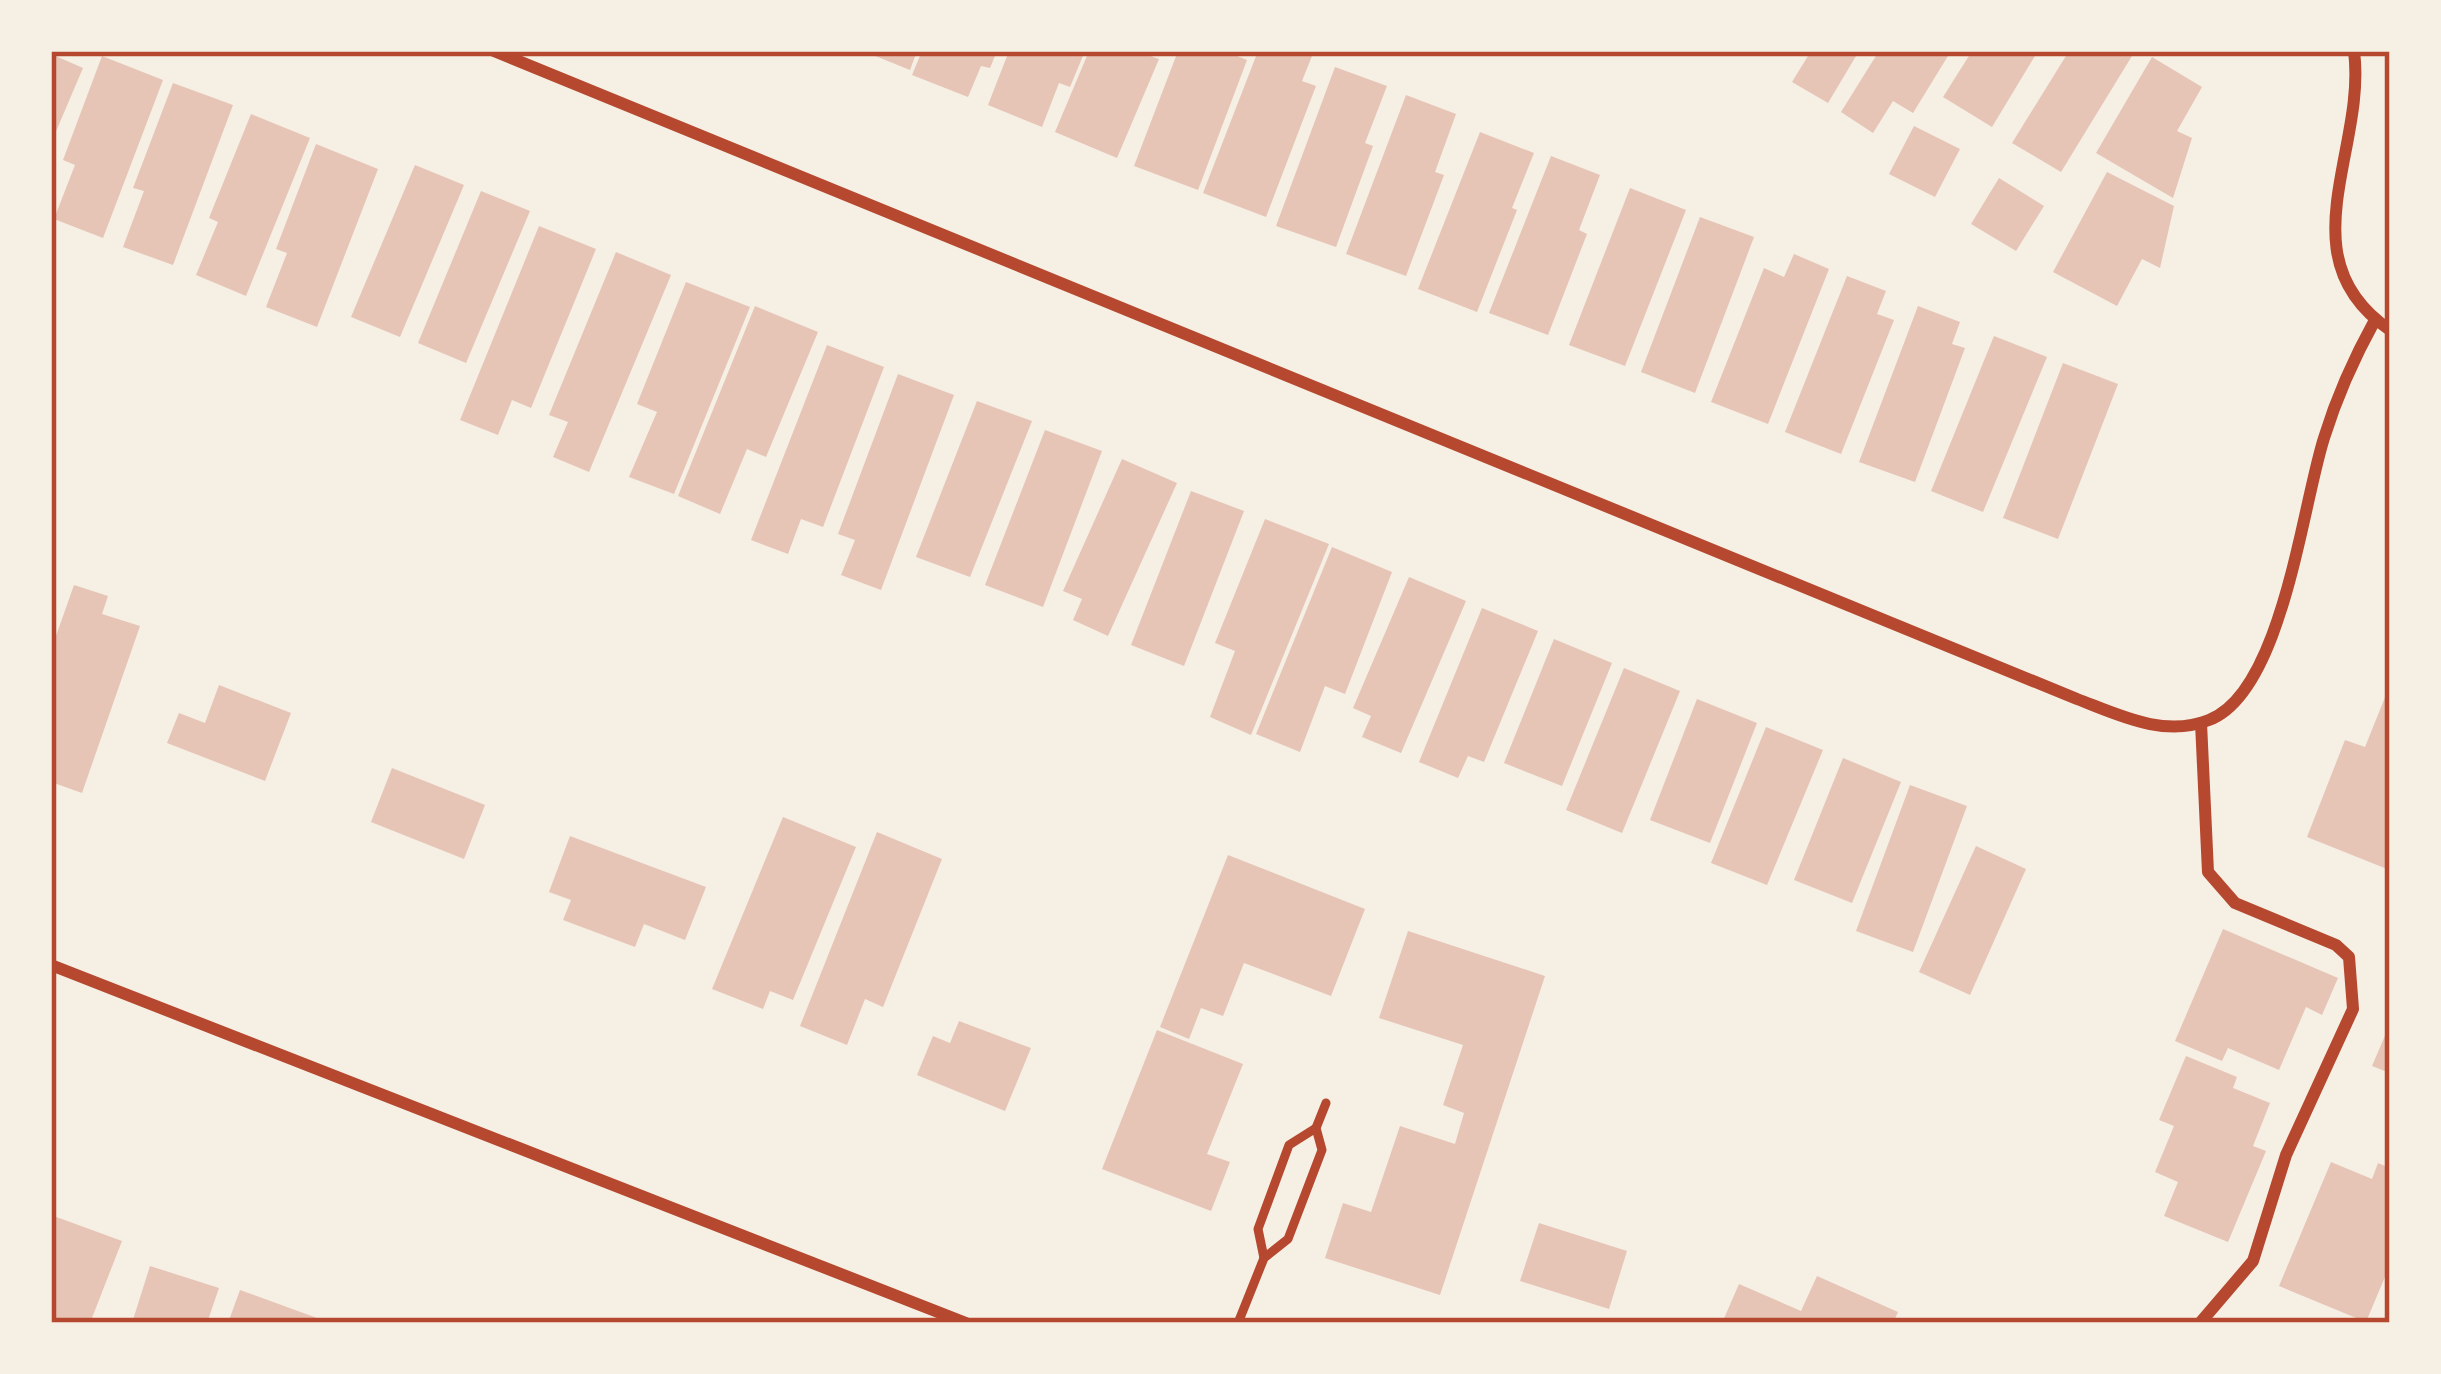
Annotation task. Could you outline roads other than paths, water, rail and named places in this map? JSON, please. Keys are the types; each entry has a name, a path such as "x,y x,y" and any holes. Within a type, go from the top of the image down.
{"street":[{"path":"494,51 2077,699 2156,726 2201,723 2230,707 2269,648 2323,441 2347,372 2375,320"},
{"path":"2354,51 2356,94 2341,171 2335,244 2345,282 2375,320 2390,330"},
{"path":"2200,1323 2253,1261 2286,1155 2354,1009 2349,957 2336,944 2235,903 2208,872 2201,723"},
{"path":"51,964 966,1323"}],"lane":[{"path":"1238,1323 1264,1258 1288,1239 1322,1150 1316,1128 1326,1103"},
{"path":"1264,1258 1258,1229 1289,1144 1316,1128"}]}
